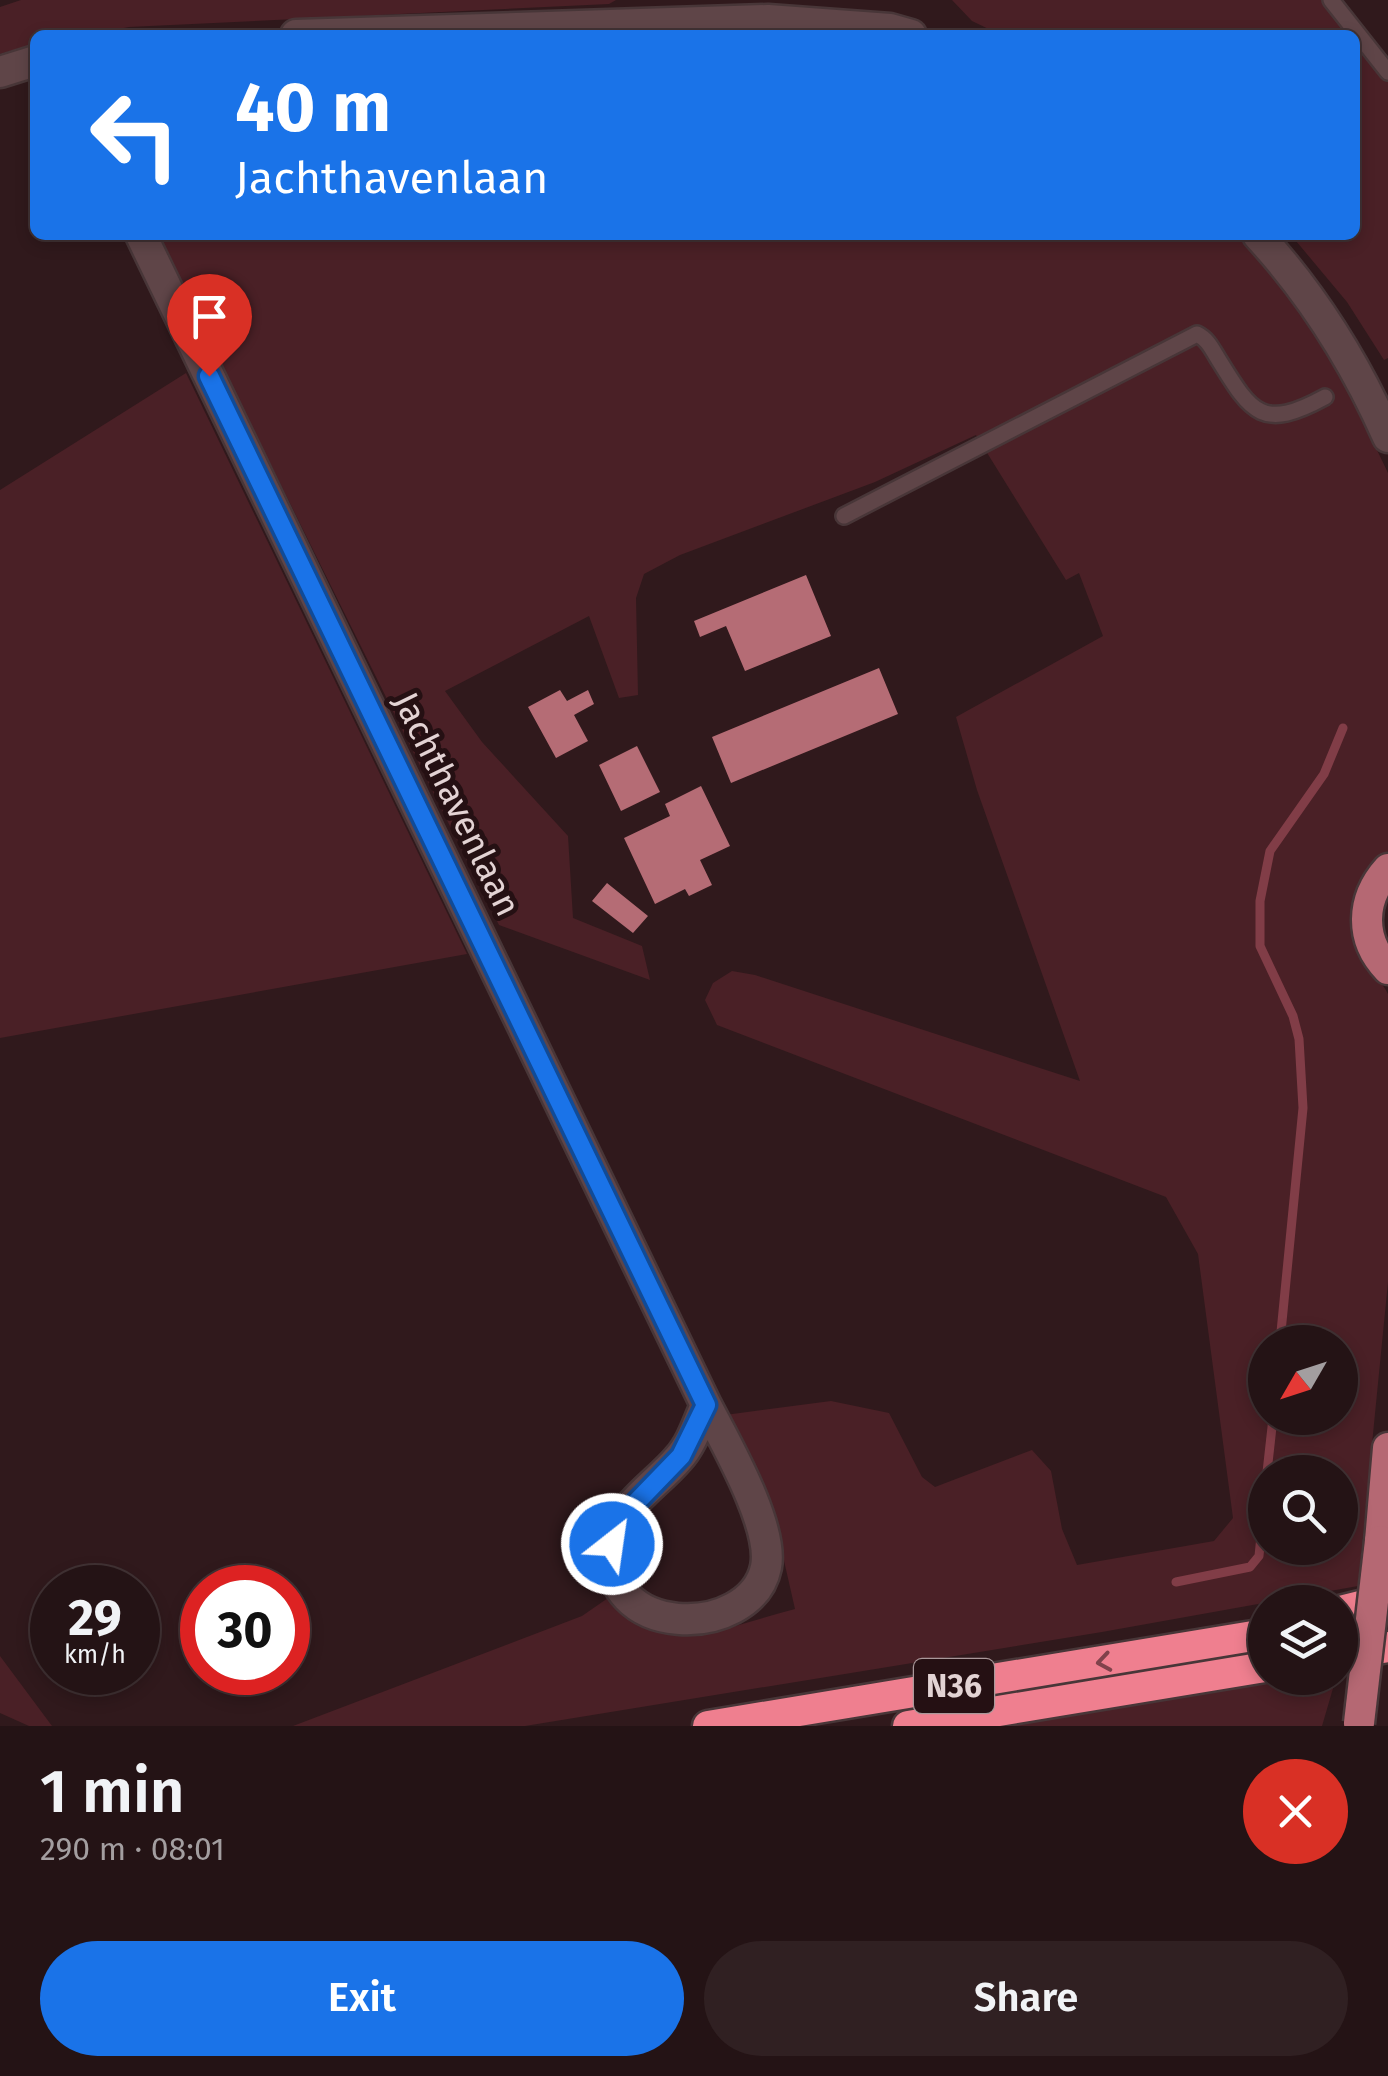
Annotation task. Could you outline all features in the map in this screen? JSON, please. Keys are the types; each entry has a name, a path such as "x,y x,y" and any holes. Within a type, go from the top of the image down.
{"highway":[{"path":"1358,1606 1388,1599"},
{"path":"1358,1618 1388,1612"},
{"name":"N36","path":"708,1726 1248,1636"},
{"path":"1358,1652 1388,1647"},
{"name":"N36","path":"908,1726 1248,1671"}],"main road":[{"path":"1388,869 1376,883 1366,912 1369,940 1388,969"},
{"path":"1358,1724 1388,1448"}],"street":[{"path":"367,30 637,11 768,20 899,21"},
{"path":"0,72 30,63"},
{"name":"Jachthavenlaan","path":"143,240 743,1477 762,1527 767,1566 756,1590 738,1605 688,1620 664,1618 644,1612 626,1598 616,1580 612,1544 625,1514 681,1456 706,1405"},
{"path":"1262,240 1304,289 1337,337 1388,437"}],"lane":[{"path":"1332,0 1355,30"},
{"path":"1360,36 1388,72"},
{"path":"844,516 1197,334 1208,342 1243,398 1260,413 1288,415 1325,397"}],"shaded area":[{"path":"21,0 616,0 609,4 112,30 30,30 30,45 0,54 0,7"},
{"path":"952,0 1328,0 1352,30 991,30 972,21"},
{"path":"1360,41 1388,76 1388,358 1384,360 1347,302 1295,240 1360,240"},
{"path":"159,240 1245,240 1272,270 1334,360 1388,473 1388,851 1360,892 1352,923 1359,955 1388,994 1388,1282 1358,1586 1248,1585 1248,1606 525,1726 293,1726 582,1616 608,1598 650,1629 673,1634 720,1630 795,1609 777,1530 725,1415 831,1401 889,1413 922,1477 935,1487 1032,1450 1051,1471 1062,1529 1077,1565 1214,1541 1233,1518 1198,1254 1166,1197 717,1025 705,1000 713,983 732,971 755,975 1080,1081 977,790 956,717 1103,636 1079,573 1066,580 976,435 875,482 680,555 644,574 636,598 638,695 619,698 589,616 445,691 482,742 568,836 573,918 642,946 650,980 499,925"},
{"path":"186,373 467,954 0,1038 0,490"},
{"path":"0,1656 52,1726 29,1726 0,1713"},
{"path":"1248,1683 1248,1695 1331,1695 1322,1726 993,1726"}],"building":[{"path":"806,575 831,636 745,671 726,626 700,637 694,621"},
{"path":"879,668 898,714 731,783 712,737"},
{"path":"560,690 567,701 588,690 594,704 574,715 588,741 556,758 528,707"},
{"path":"637,746 660,792 621,811 599,765"},
{"path":"701,786 730,846 700,860 712,885 689,896 685,889 655,904 624,838 670,816 665,804"},
{"path":"607,883 648,916 633,933 592,901"}],"waterway":[{"path":"1282,1325 1303,1108 1299,1039 1293,1016 1260,946 1260,901 1270,851 1324,774 1343,728"},
{"path":"1269,1455 1271,1435"},
{"path":"1176,1582 1252,1565"}],"route":[{"path":"209,376 706,1405 681,1456 625,1514 612,1544"}]}
